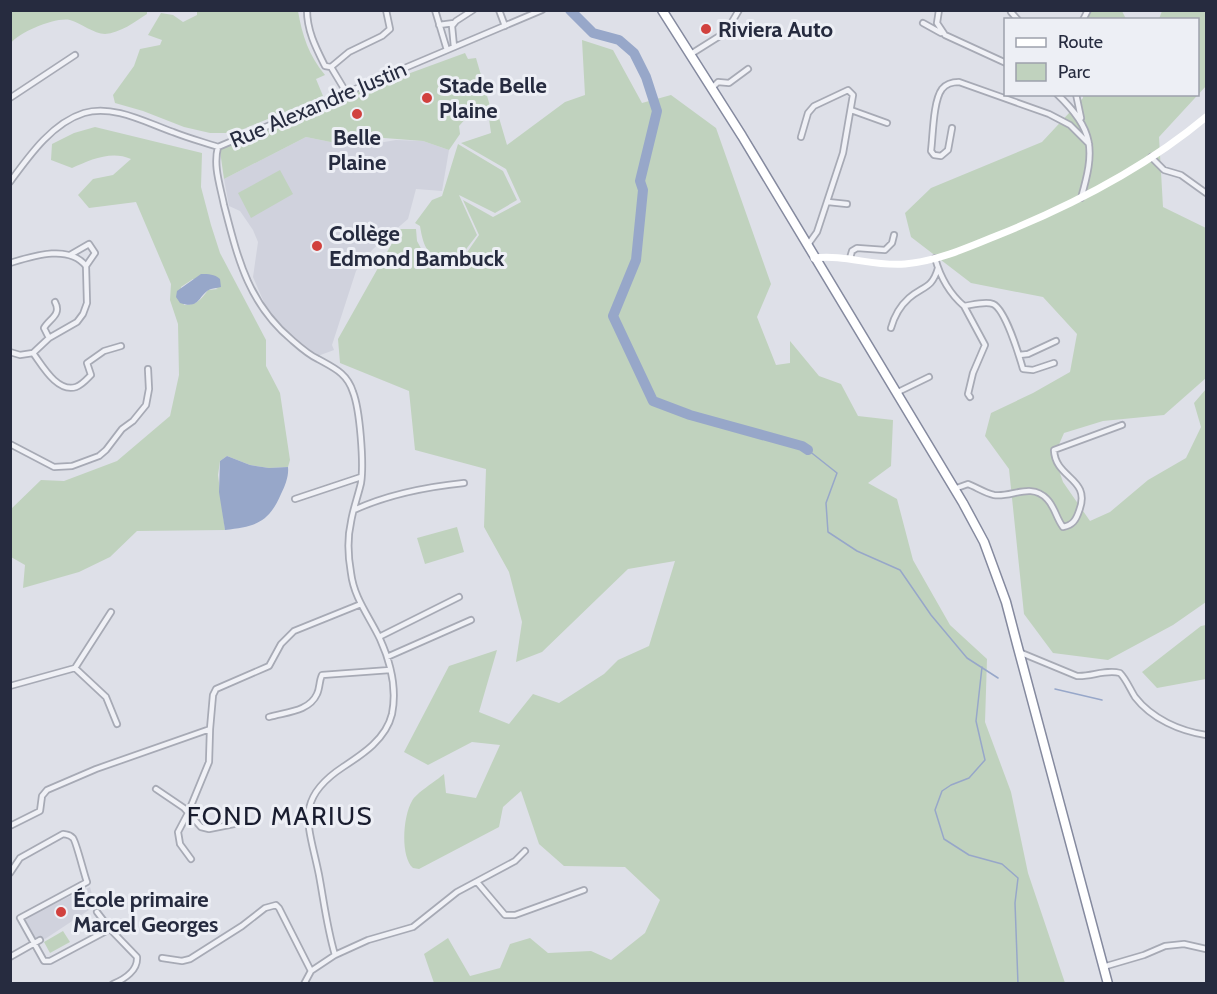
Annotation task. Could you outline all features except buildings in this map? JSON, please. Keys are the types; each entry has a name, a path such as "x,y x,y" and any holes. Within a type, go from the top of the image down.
{"highway":[{"path":"663,10 984,542 1006,602 1108,984"}],"main road":[{"path":"814,258 850,258 876,264 904,264 956,252 1038,219 1081,198 1151,157 1206,117"}],"street":[{"path":"307,10 307,22 315,44 325,66 331,67 349,52 382,36 390,28 386,10"},
{"path":"435,10 447,50"},
{"path":"439,25 454,23 473,10"},
{"path":"500,10 505,26"},
{"path":"691,54 726,32 739,10"},
{"path":"939,10 937,23 946,36"},
{"name":"Rue Alexandre Justin","path":"10,182 45,138 65,122 84,113 96,111 119,113 218,147 541,11"},
{"path":"454,23 452,38 454,47"},
{"path":"922,23 1004,63"},
{"path":"10,98 75,55"},
{"path":"331,67 346,92"},
{"path":"712,88 718,82 729,83 748,69"},
{"path":"952,128 948,150 941,156 934,155 932,151 941,90 953,82 959,82 1049,114 1070,125 1089,144"},
{"path":"801,137 808,113 814,106 848,90 853,95 843,153 817,232 807,246"},
{"path":"1059,96 1081,120"},
{"path":"1076,96 1089,144 1089,166 1081,198"},
{"path":"851,110 887,123"},
{"path":"218,147 214,159 240,265 252,293 265,314 291,340 341,372 351,385 358,411 362,477 349,539 349,559 352,582 387,657 393,703 390,722 385,731 371,747 322,783 314,795 309,811 309,836 319,876 325,919 335,955"},
{"path":"1151,157 1164,170 1181,175 1206,193"},
{"path":"828,202 847,204"},
{"path":"850,258 852,251 856,248 885,250 892,243 894,235"},
{"path":"10,352 20,355 33,353 49,338 72,326 83,314 87,303 86,266 95,253 88,244 69,255"},
{"path":"10,263 40,255 69,255 77,256 86,266"},
{"path":"935,258 950,291 964,306 985,345 973,373 968,394 970,397"},
{"path":"891,328 894,318 908,299 932,283 938,268"},
{"path":"49,338 44,328 56,315 58,307 55,302"},
{"path":"964,306 992,304 1001,310 1023,369 1054,363"},
{"path":"1019,356 1056,341"},
{"path":"33,353 55,381 73,388 92,375 87,363 104,351 121,346"},
{"path":"884,374 894,368"},
{"path":"10,444 54,467 72,466 99,456 122,429 134,421 146,405 149,389 148,369"},
{"path":"896,393 929,377"},
{"path":"954,489 968,484 995,495 1017,491 1035,492 1046,498 1054,507 1063,527 1069,526 1074,521 1083,501 1081,489 1061,469 1054,456 1054,450 1122,425"},
{"path":"295,499 362,477"},
{"path":"354,510 377,500 427,487 464,483"},
{"path":"379,637 459,597"},
{"path":"191,859 180,844 178,836 209,762 213,695 216,689 269,666 281,644 294,631 361,604"},
{"path":"10,686 75,668 111,612"},
{"path":"387,657 471,620"},
{"path":"1019,652 1077,676 1086,677 1112,671 1120,673 1137,699 1155,716 1175,727 1206,735"},
{"path":"75,668 106,697 117,724"},
{"path":"269,717 291,712 310,703 318,693 322,675 390,670"},
{"path":"10,826 40,811 42,796 47,790 96,769 210,729"},
{"path":"156,789 176,801 201,826 209,829 234,824"},
{"path":"10,873 20,858 66,834 76,842 87,882 20,918 43,960 50,961 110,928"},
{"path":"304,984 311,971 335,955 368,940 413,927 457,892 515,861 525,851"},
{"path":"477,882 505,915 515,915 584,890"},
{"path":"162,958 182,961 190,958 242,926 266,908 276,905 311,971"},
{"path":"98,912 120,940 136,954 138,963 125,978 113,984"},
{"path":"10,957 40,940"},
{"path":"1104,968 1165,946 1184,944 1206,949"}],"shaded area":[{"name":"Collège Edmond Bambuck","path":"306,137 355,147 396,140 423,141 449,150 442,191 416,189 408,219 373,249 356,271 332,345 334,350 315,357 272,321 253,277 258,242 240,211 229,206 224,179"},
{"name":"École primaire Marcel Georges","path":"90,887 95,906 45,939 40,936 35,939 24,918"}],"green space":[{"path":"11,10 147,10 147,14 122,29 105,34 70,20 56,21 30,30 11,43"},
{"path":"197,11 298,11 307,45 325,75 316,79 323,96 234,133 210,133 184,127 115,103 113,95 134,66 140,49 160,45 162,40 148,35 161,13 173,15 183,22 197,15"},
{"path":"1122,11 1126,18 1086,18 1087,12"},
{"path":"1162,11 1206,11 1206,86 1199,94 1199,18 1159,18"},
{"path":"582,40 613,50 642,103 671,95 716,128 771,284 757,317 776,365 790,363 790,341 819,376 841,384 858,416 893,420 891,466 868,483 897,499 913,560 950,625 987,659 985,722 1011,792 1028,873 1065,983 434,983 424,954 448,938 470,976 500,968 510,944 530,938 548,953 591,951 611,960 645,933 660,900 625,867 564,866 539,844 521,791 503,807 499,827 419,869 413,868 409,862 404,836 409,808 414,798 444,774 446,793 476,798 500,745 472,742 428,765 404,752 449,666 497,650 479,712 509,724 533,694 559,703 604,674 618,660 649,646 675,561 628,569 542,652 516,662 522,622 509,572 484,527 486,469 415,450 409,391 340,363 338,339 400,229 416,229 417,241 430,265 457,267 479,235 463,200 493,217 521,202 506,169 461,143 491,133 488,112 497,111 507,145 565,102 585,95"},
{"path":"465,53 468,59 476,58 490,106 469,115 459,126 460,134 449,150 423,141 358,136 355,147 306,137 224,179 220,151 223,147 342,98"},
{"path":"1083,96 1197,96 1159,137 1163,207 1206,228 1206,378 1164,415 1103,421 1064,433 1054,456 1063,482 1090,521 1110,512 1148,480 1186,458 1201,427 1194,403 1206,389 1206,602 1173,625 1108,660 1053,653 1024,614 1009,469 985,436 991,413 1070,372 1077,334 1043,297 971,283 911,237 905,213 931,188 1042,142"},
{"path":"95,127 202,153 201,187 211,225 220,253 266,340 266,366 280,393 290,460 288,467 269,468 250,465 227,456 220,461 218,475 225,530 137,531 110,557 79,572 23,588 25,565 11,557 10,510 41,480 64,481 117,461 170,416 179,375 178,324 170,300 171,284 136,202 89,208 78,195 93,179 113,175 131,159 116,155 108,156 93,159 72,168 51,160 52,144 74,133","holes":["193,279 218,289 208,290 198,301 184,305 181,287"]},
{"path":"458,144 503,171 517,200 495,213 459,195 477,235 457,261 430,252 424,243 420,226 415,223 432,200 442,196"},
{"path":"280,170 293,194 251,218 238,193"},
{"path":"457,527 464,552 425,564 417,538"},
{"path":"1206,625 1206,679 1157,688 1142,672 1201,626"},
{"path":"63,931 70,942 50,953 44,942"}],"water":[{"path":"201,274 218,277 221,287 207,291 196,303 187,305 180,303 176,297 177,291"},
{"path":"227,456 250,465 269,468 288,467 288,470 276,504 265,518 252,525 225,530 219,492 220,461"}],"waterway":[{"path":"570,10 593,33 619,40 634,53 646,77 657,111 640,181 643,190 636,260 613,316 653,401 690,415 802,446 808,450"},
{"path":"808,450 837,473 826,503 828,532 857,551 900,570 931,615 967,658 998,678"},
{"path":"982,667 976,721 985,760 969,778 942,791 935,810 944,839 969,855 1002,864 1018,878 1015,903 1018,984"},
{"path":"1055,689 1102,700"}],"place":[{"name":"Riviera Auto","path":"706,29"},
{"name":"Stade Belle Plaine","path":"427,98"},
{"name":"Belle Plaine","path":"357,114"},
{"name":"Collège Edmond Bambuck","path":"317,246"},
{"name":"École primaire Marcel Georges","path":"61,912"}],"district":[{"name":"FOND MARIUS","path":"280,816"}]}
